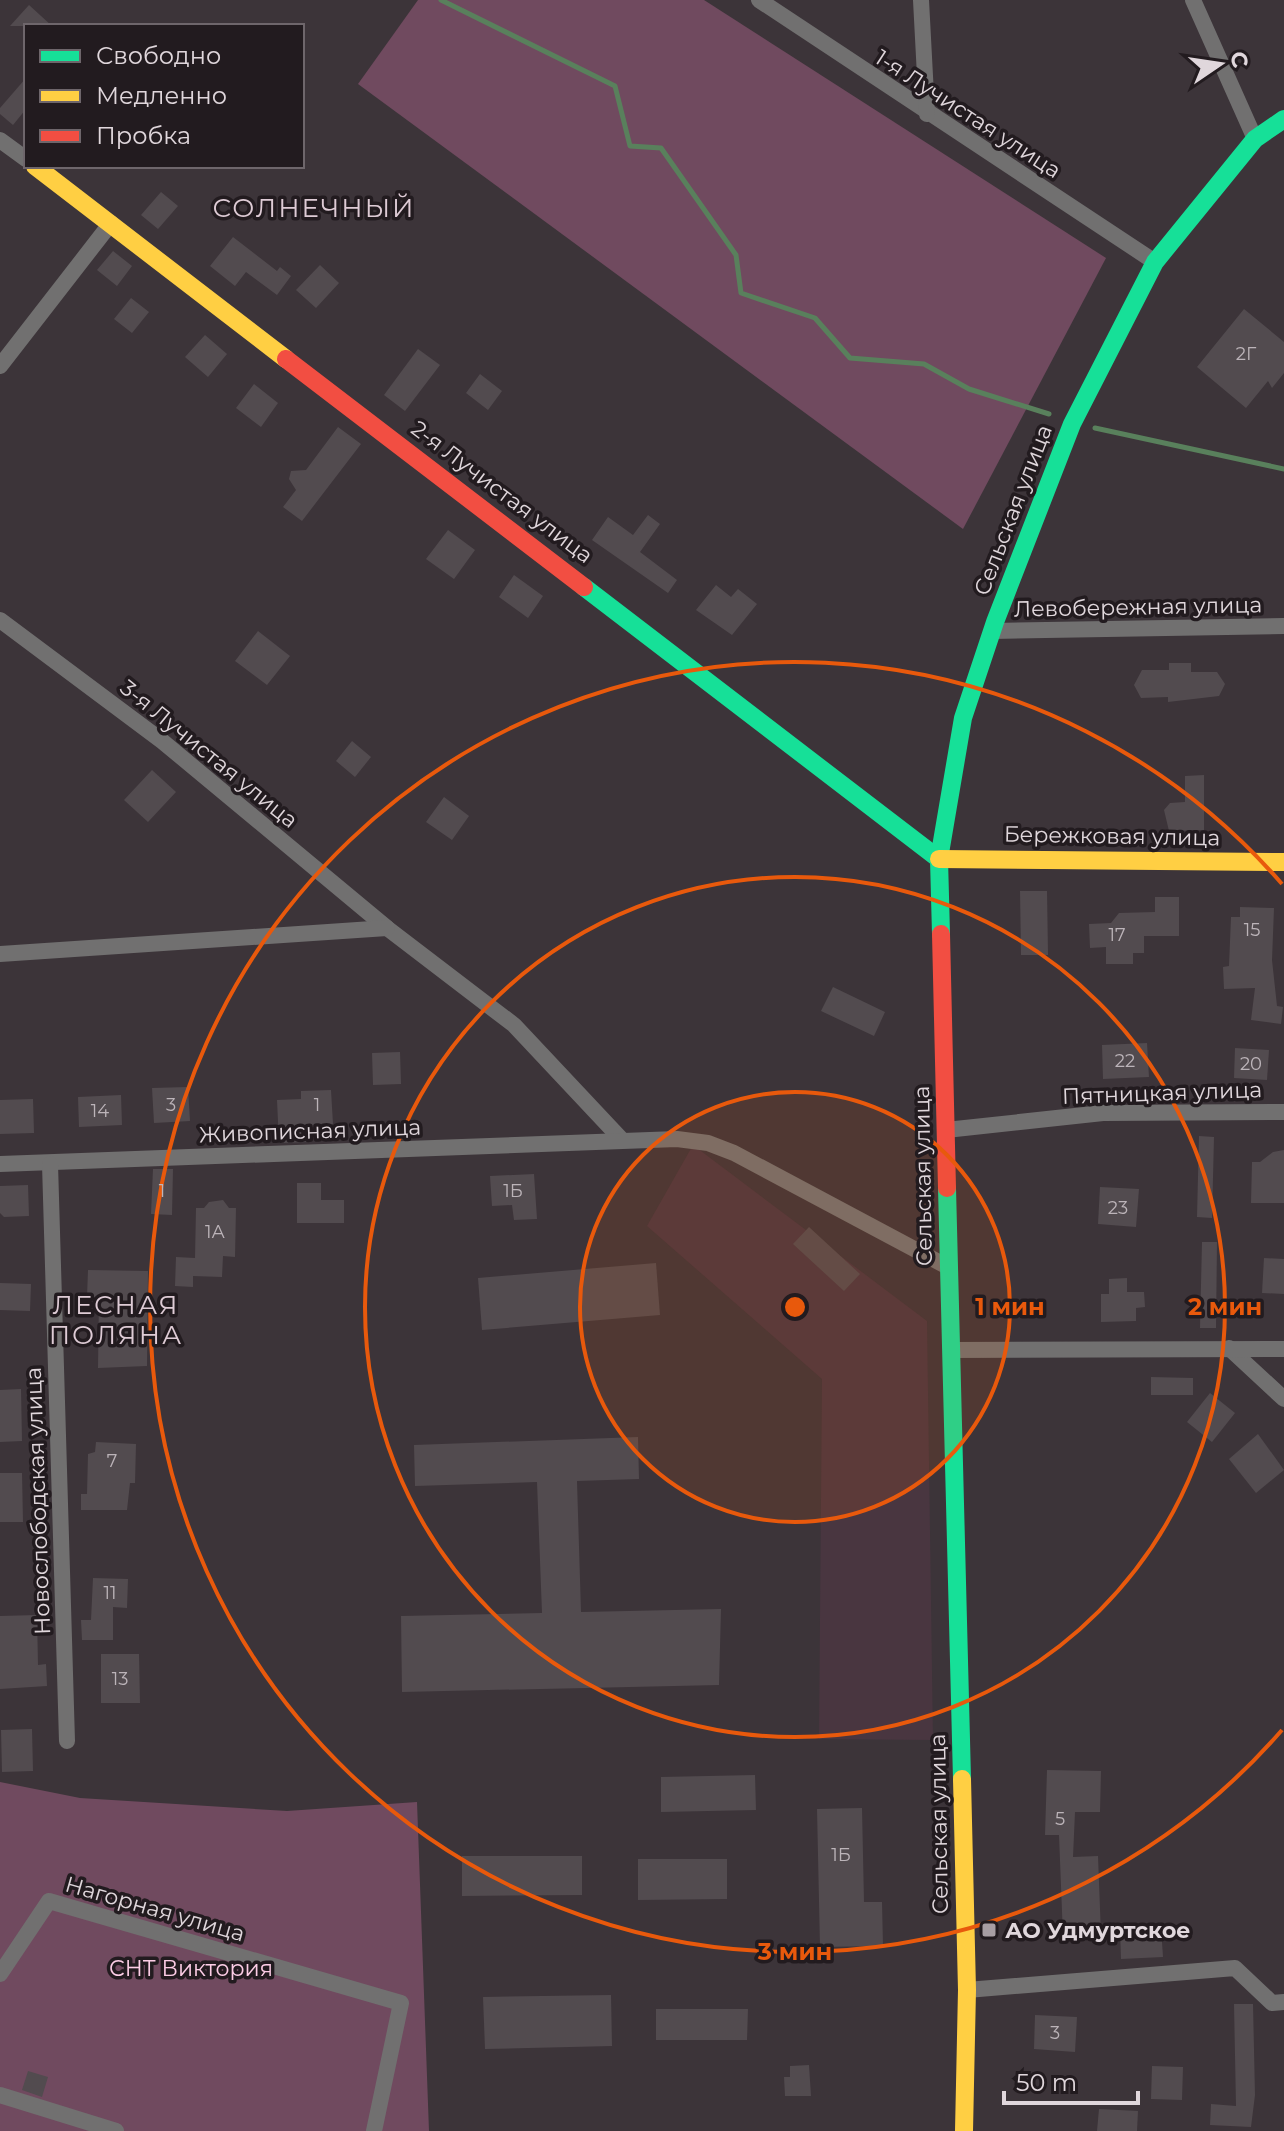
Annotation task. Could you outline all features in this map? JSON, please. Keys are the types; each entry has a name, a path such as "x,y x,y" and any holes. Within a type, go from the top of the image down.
{"street":[{"name":"1-я Лучистая улица","path":"759,0 1155,262"},
{"path":"921,0 927,114"},
{"path":"1193,0 1255,139"},
{"name":"Сельская улица","path":"964,2131 967,1990 939,859 963,718 992,631 1072,424 1155,262 1255,139 1284,119"},
{"path":"0,140 24,158"},
{"name":"2-я Лучистая улица","path":"38,168 939,859"},
{"path":"0,366 111,223"},
{"name":"3-я Лучистая улица","path":"0,620 162,741 387,928 514,1025 622,1140"},
{"name":"Левобережная улица","path":"992,631 1284,626"},
{"name":"Бережковая улица","path":"939,859 1284,862"},
{"path":"0,954 387,928"},
{"name":"Пятницкая улица","path":"946,1130 1103,1113 1284,1112"},
{"name":"Живописная улица","path":"0,1164 677,1139 708,1143 734,1153 948,1267"},
{"name":"Новослободская улица","path":"50,1164 67,1741"},
{"path":"1229,1348 1284,1399"},
{"path":"951,1350 1284,1349"},
{"name":"Нагорная улица","path":"0,1974 49,1901 401,2003 374,2131"},
{"path":"967,1990 1235,1968 1272,2003 1284,2002"},
{"path":"0,2095 116,2131"}],"shaded area":[{"path":"693,1145 927,1321 933,1740 819,1739 822,1379 647,1226"}],"green space":[{"path":"418,0 704,0 1106,258 963,529 358,84"},
{"name":"СНТ Виктория","path":"0,1782 80,1798 287,1811 417,1802 429,2131 0,2131"}],"building":[{"path":"29,5 50,24 24,24 10,26"},
{"path":"24,80 24,111 13,125 0,114 0,108"},
{"path":"161,192 178,206 158,229 141,215"},
{"path":"233,237 277,271 280,267 291,276 277,295 246,272 235,286 210,266"},
{"path":"113,251 132,266 117,286 97,270"},
{"path":"320,265 339,283 316,308 296,290"},
{"path":"131,298 149,312 132,333 114,319"},
{"path":"1244,309 1284,342 1284,373 1272,388 1268,381 1246,408 1197,367"},
{"path":"205,335 227,354 208,377 185,357"},
{"path":"418,349 440,365 405,411 384,395"},
{"path":"480,374 502,391 488,410 466,393"},
{"path":"254,384 278,403 261,427 236,408"},
{"path":"338,427 361,444 302,521 283,507 296,490 289,479 291,471 306,470"},
{"path":"648,515 660,524 640,552 677,580 668,593 592,540 608,517 633,535"},
{"path":"448,530 475,550 454,579 426,559"},
{"path":"514,575 543,596 528,618 499,597"},
{"path":"716,585 731,597 738,589 757,604 732,635 696,610"},
{"path":"258,631 290,656 267,685 235,661"},
{"path":"1169,663 1191,663 1191,672 1217,672 1225,684 1219,696 1168,702 1168,697 1141,698 1134,685 1142,670 1169,670"},
{"path":"352,741 371,757 355,777 336,761"},
{"path":"152,770 176,792 148,822 124,800"},
{"path":"1204,775 1204,830 1169,831 1164,810 1170,803 1185,802 1185,776"},
{"path":"444,797 469,816 452,840 426,822"},
{"path":"1020,891 1047,891 1048,955 1021,955"},
{"path":"1155,897 1179,897 1179,936 1144,936 1144,953 1133,953 1133,964 1106,964 1106,947 1090,948 1089,924 1111,923 1119,913 1155,912"},
{"path":"1240,907 1274,908 1272,960 1277,1006 1283,1007 1281,1024 1251,1020 1255,988 1224,989 1223,967 1229,966 1231,917 1240,917"},
{"path":"833,987 885,1012 874,1036 821,1011"},
{"path":"1147,1043 1149,1077 1103,1079 1102,1045"},
{"path":"1235,1048 1269,1050 1267,1080 1234,1078"},
{"path":"400,1052 401,1084 373,1085 372,1053"},
{"path":"188,1087 190,1121 154,1123 152,1088"},
{"path":"331,1090 333,1124 308,1128 308,1142 279,1143 277,1100 301,1099 301,1091"},
{"path":"121,1095 122,1125 79,1127 78,1097"},
{"path":"33,1099 34,1133 0,1134 0,1100"},
{"path":"1199,1136 1214,1137 1212,1218 1197,1217"},
{"path":"1284,1150 1284,1203 1251,1203 1252,1162 1260,1162 1273,1152"},
{"path":"153,1169 173,1169 172,1215 151,1214"},
{"path":"534,1174 537,1219 514,1220 512,1205 492,1206 490,1176"},
{"path":"297,1183 321,1183 321,1200 344,1200 344,1223 297,1223"},
{"path":"28,1185 29,1216 4,1217 0,1213 0,1186"},
{"path":"1100,1187 1139,1189 1136,1227 1098,1224"},
{"path":"223,1200 229,1208 236,1208 235,1257 223,1256 222,1277 193,1276 193,1287 175,1286 176,1257 195,1258 196,1208"},
{"path":"809,1227 860,1274 844,1291 793,1244"},
{"path":"1202,1242 1217,1242 1216,1328 1200,1328"},
{"path":"1264,1258 1284,1259 1284,1294 1262,1293"},
{"path":"656,1263 660,1315 482,1330 478,1278"},
{"path":"88,1270 148,1271 147,1366 98,1368 99,1297 87,1297"},
{"path":"1127,1278 1127,1292 1144,1292 1145,1307 1136,1308 1136,1321 1101,1322 1101,1294 1109,1294 1109,1279"},
{"path":"0,1283 31,1284 30,1311 0,1310"},
{"path":"1151,1377 1193,1378 1193,1395 1151,1395"},
{"path":"21,1389 22,1441 0,1442 0,1390"},
{"path":"1210,1393 1235,1413 1212,1442 1187,1422"},
{"path":"1258,1434 1284,1470 1256,1493 1229,1459"},
{"path":"638,1437 639,1479 577,1481 581,1612 721,1609 719,1685 402,1692 401,1616 542,1613 537,1482 415,1486 414,1445"},
{"path":"96,1442 136,1444 135,1483 130,1483 127,1510 81,1510 81,1494 87,1494 88,1454 95,1452"},
{"path":"0,1473 22,1473 23,1522 0,1522"},
{"path":"93,1578 128,1579 127,1608 113,1607 113,1640 82,1640 81,1620 91,1620"},
{"path":"37,1615 38,1665 46,1664 47,1686 0,1689 0,1616"},
{"path":"101,1654 139,1654 140,1703 101,1703"},
{"path":"32,1729 33,1771 2,1772 1,1730"},
{"path":"1047,1770 1101,1771 1100,1812 1075,1812 1073,1857 1098,1856 1101,1935 1063,1937 1059,1835 1045,1835"},
{"path":"755,1775 756,1810 661,1812 661,1777"},
{"path":"862,1808 864,1902 882,1902 883,1946 820,1947 817,1809"},
{"path":"462,1856 582,1856 582,1895 462,1896"},
{"path":"638,1859 727,1859 727,1899 638,1900"},
{"path":"1161,1927 1163,1957 1121,1959 1120,1929"},
{"path":"611,1995 612,2046 485,2049 483,1997"},
{"path":"1234,2004 1253,2004 1255,2095 1251,2127 1210,2125 1211,2104 1236,2106"},
{"path":"656,2009 748,2009 747,2040 656,2040"},
{"path":"1035,2015 1077,2017 1075,2052 1034,2049"},
{"path":"809,2065 811,2096 785,2096 784,2077 790,2077 790,2066"},
{"path":"1152,2066 1183,2067 1182,2100 1151,2099"},
{"path":"28,2071 48,2077 42,2097 22,2090"},
{"path":"1099,2109 1138,2111 1137,2131 1097,2131"}],"waterway":[{"path":"441,0 615,86 630,146 661,148 736,255 741,293 815,318 850,358 924,364 969,389 1049,414"},
{"path":"1095,428 1284,469"}],"traffic: fast":[{"path":"941,934 939,859 963,718 995,622 1072,424 1155,262 1255,139 1284,119"},
{"path":"584,587 939,859"},
{"path":"947,1188 962,1779"}],"traffic: slow":[{"path":"38,168 286,359"},
{"path":"939,859 1284,862"},
{"path":"962,1779 967,1990 964,2131"}],"traffic: jam":[{"path":"286,359 584,587"},
{"path":"941,934 947,1188"}],"place":[{"name":"АО Удмуртское","path":"989,1930"}],"district":[{"name":"СОЛНЕЧНЫЙ","path":"314,208"},
{"name":"ЛЕСНАЯ ПОЛЯНА","path":"116,1320"}]}
